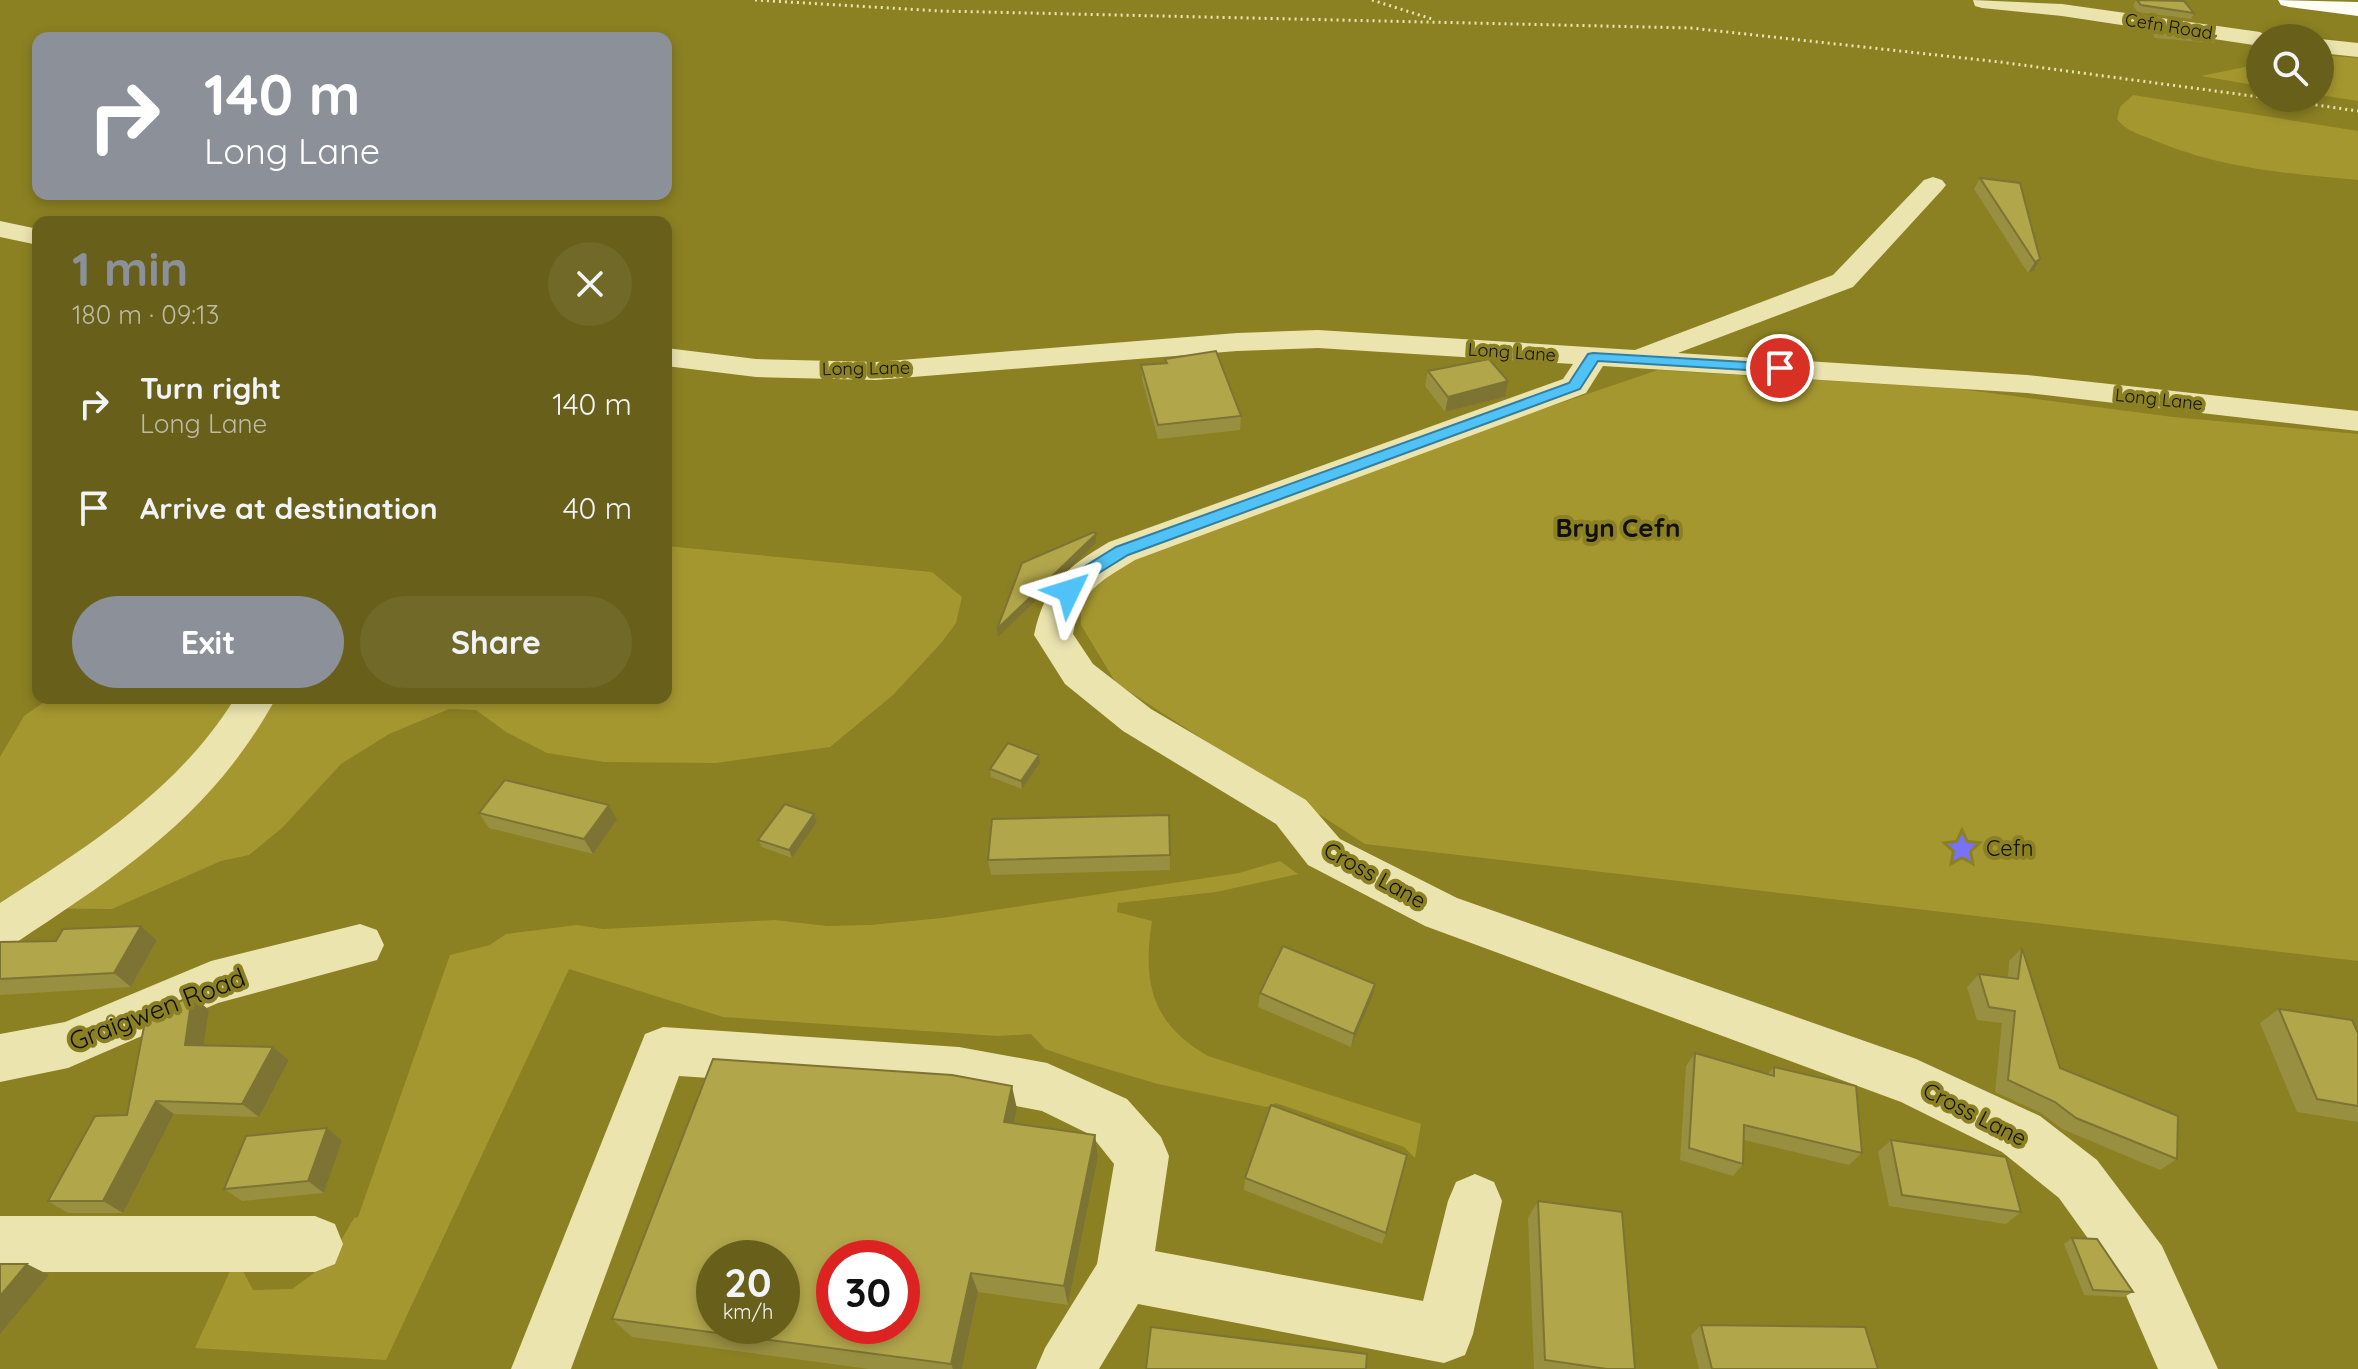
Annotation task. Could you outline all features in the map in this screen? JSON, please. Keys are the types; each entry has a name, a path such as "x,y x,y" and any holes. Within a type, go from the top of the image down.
{"main road":[{"path":"2289,0 2358,9"}],"street":[{"name":"Cefn Road","path":"1982,2 2062,10 2246,37"},
{"path":"2334,47 2358,50"},
{"path":"1615,357 1843,281 1933,185"},
{"path":"0,229 32,236"},
{"name":"Long Lane","path":"672,358 756,368 876,371 1237,342 1318,339 2027,384 2358,421"},
{"name":"Cross Lane","path":"1615,357 1575,386 1122,551 1080,577 1058,605 1053,635 1079,674 1137,720 1291,812 1324,852 1383,884 1441,912 1916,1083 2021,1134 2078,1179 2142,1266 2188,1369"},
{"path":"0,928 156,819 198,780 230,743 253,704"},
{"name":"Graigwen Road","path":"0,1058 68,1045 211,983 360,945"},
{"path":"541,1369 663,1051 959,1071 1047,1088 1109,1117 1142,1156 1124,1273 1066,1369"},
{"path":"1124,1273 1444,1334 1475,1201"},
{"path":"0,1244 315,1244"}],"path":[{"path":"755,0 940,11 1691,28 2000,62 2246,95"},
{"path":"1372,0 1440,22"},
{"path":"2334,108 2358,111"}],"shaded area":[{"path":"2334,56 2358,58 2358,101 2334,97"},
{"path":"2246,67 2246,84 2201,76"},
{"path":"2133,95 2358,131 2358,180 2229,164 2179,150 2120,123 2117,119 2120,107"},
{"path":"1658,370 1960,389 2173,417 2358,434 2358,961 1365,844 1116,683 1081,625 1081,594 1120,564 1292,494"},
{"path":"672,547 932,572 962,597 956,623 942,642 893,695 830,747 716,763 604,762 547,753 506,732 476,710 449,709 389,734 341,764 283,827 249,855 221,861 112,909 0,908 0,757 24,716 41,704 672,704"},
{"path":"1280,861 1298,874 1216,892 1118,903 1117,912 1152,921 1149,964 1155,1000 1174,1030 1208,1056 1421,1124 1415,1158 1404,1147 1276,1103 1267,1107 1158,1084 1080,1061 1045,1049 1031,1034 998,1036 723,1017 569,969 386,1360 195,1348 236,1258 253,1290 292,1289 328,1263 354,1218 358,1217 450,955 490,945 506,934 577,925 603,929 775,920 827,926 942,918 1239,873"}],"building":[{"path":"2137,0 2184,1 2194,13 2141,5"},
{"path":"2155,26 2217,36 2159,31"},
{"path":"1980,178 2020,183 2040,259 2035,262"},
{"path":"1216,351 1241,416 1158,425 1141,365 1167,363 1165,359"},
{"path":"1489,359 1508,381 1448,397 1428,371"},
{"path":"1094,532 1096,534 997,629 1022,563"},
{"path":"1008,743 1039,755 1021,781 990,769"},
{"path":"505,780 609,805 584,839 479,813"},
{"path":"785,804 814,814 789,850 758,840"},
{"path":"1169,815 1170,855 988,860 992,819"},
{"path":"141,926 114,973 0,979 0,942 56,941 63,929"},
{"path":"1283,946 1375,984 1354,1034 1260,993"},
{"path":"2022,948 2060,1068 2178,1116 2177,1159 2076,1118 2055,1102 2008,1080 2015,1011 1989,1007 1979,974 2018,979"},
{"path":"192,996 185,1045 273,1047 242,1104 156,1101 103,1201 48,1201 95,1116 127,1115 146,1016"},
{"path":"2279,1009 2352,1020 2358,1033 2358,1106 2317,1099"},
{"path":"1695,1053 1774,1076 1774,1067 1856,1086 1862,1153 1744,1125 1743,1164 1689,1148"},
{"path":"713,1059 952,1075 1012,1086 1004,1122 1095,1135 1064,1286 971,1273 951,1364 800,1344 800,1240 696,1240 696,1330 612,1319"},
{"path":"1271,1105 1407,1155 1386,1233 1245,1178"},
{"path":"327,1128 308,1181 224,1189 246,1136"},
{"path":"1891,1140 2006,1157 2021,1212 1902,1195"},
{"path":"1538,1201 1622,1212 1635,1369 1607,1369 1545,1360"},
{"path":"2072,1238 2097,1239 2133,1292 2093,1290"},
{"path":"0,1264 27,1264 0,1296"},
{"path":"1701,1325 1865,1327 1878,1369 1712,1369"},
{"path":"1151,1327 1367,1354 1366,1369 1146,1369"}],"place":[{"name":"Cefn","path":"1962,848"}],"district":[{"name":"Bryn Cefn","path":"1618,527"}],"route":[{"path":"1069,591 1080,577 1122,551 1575,386 1593,357 1636,357 1780,368"}]}
